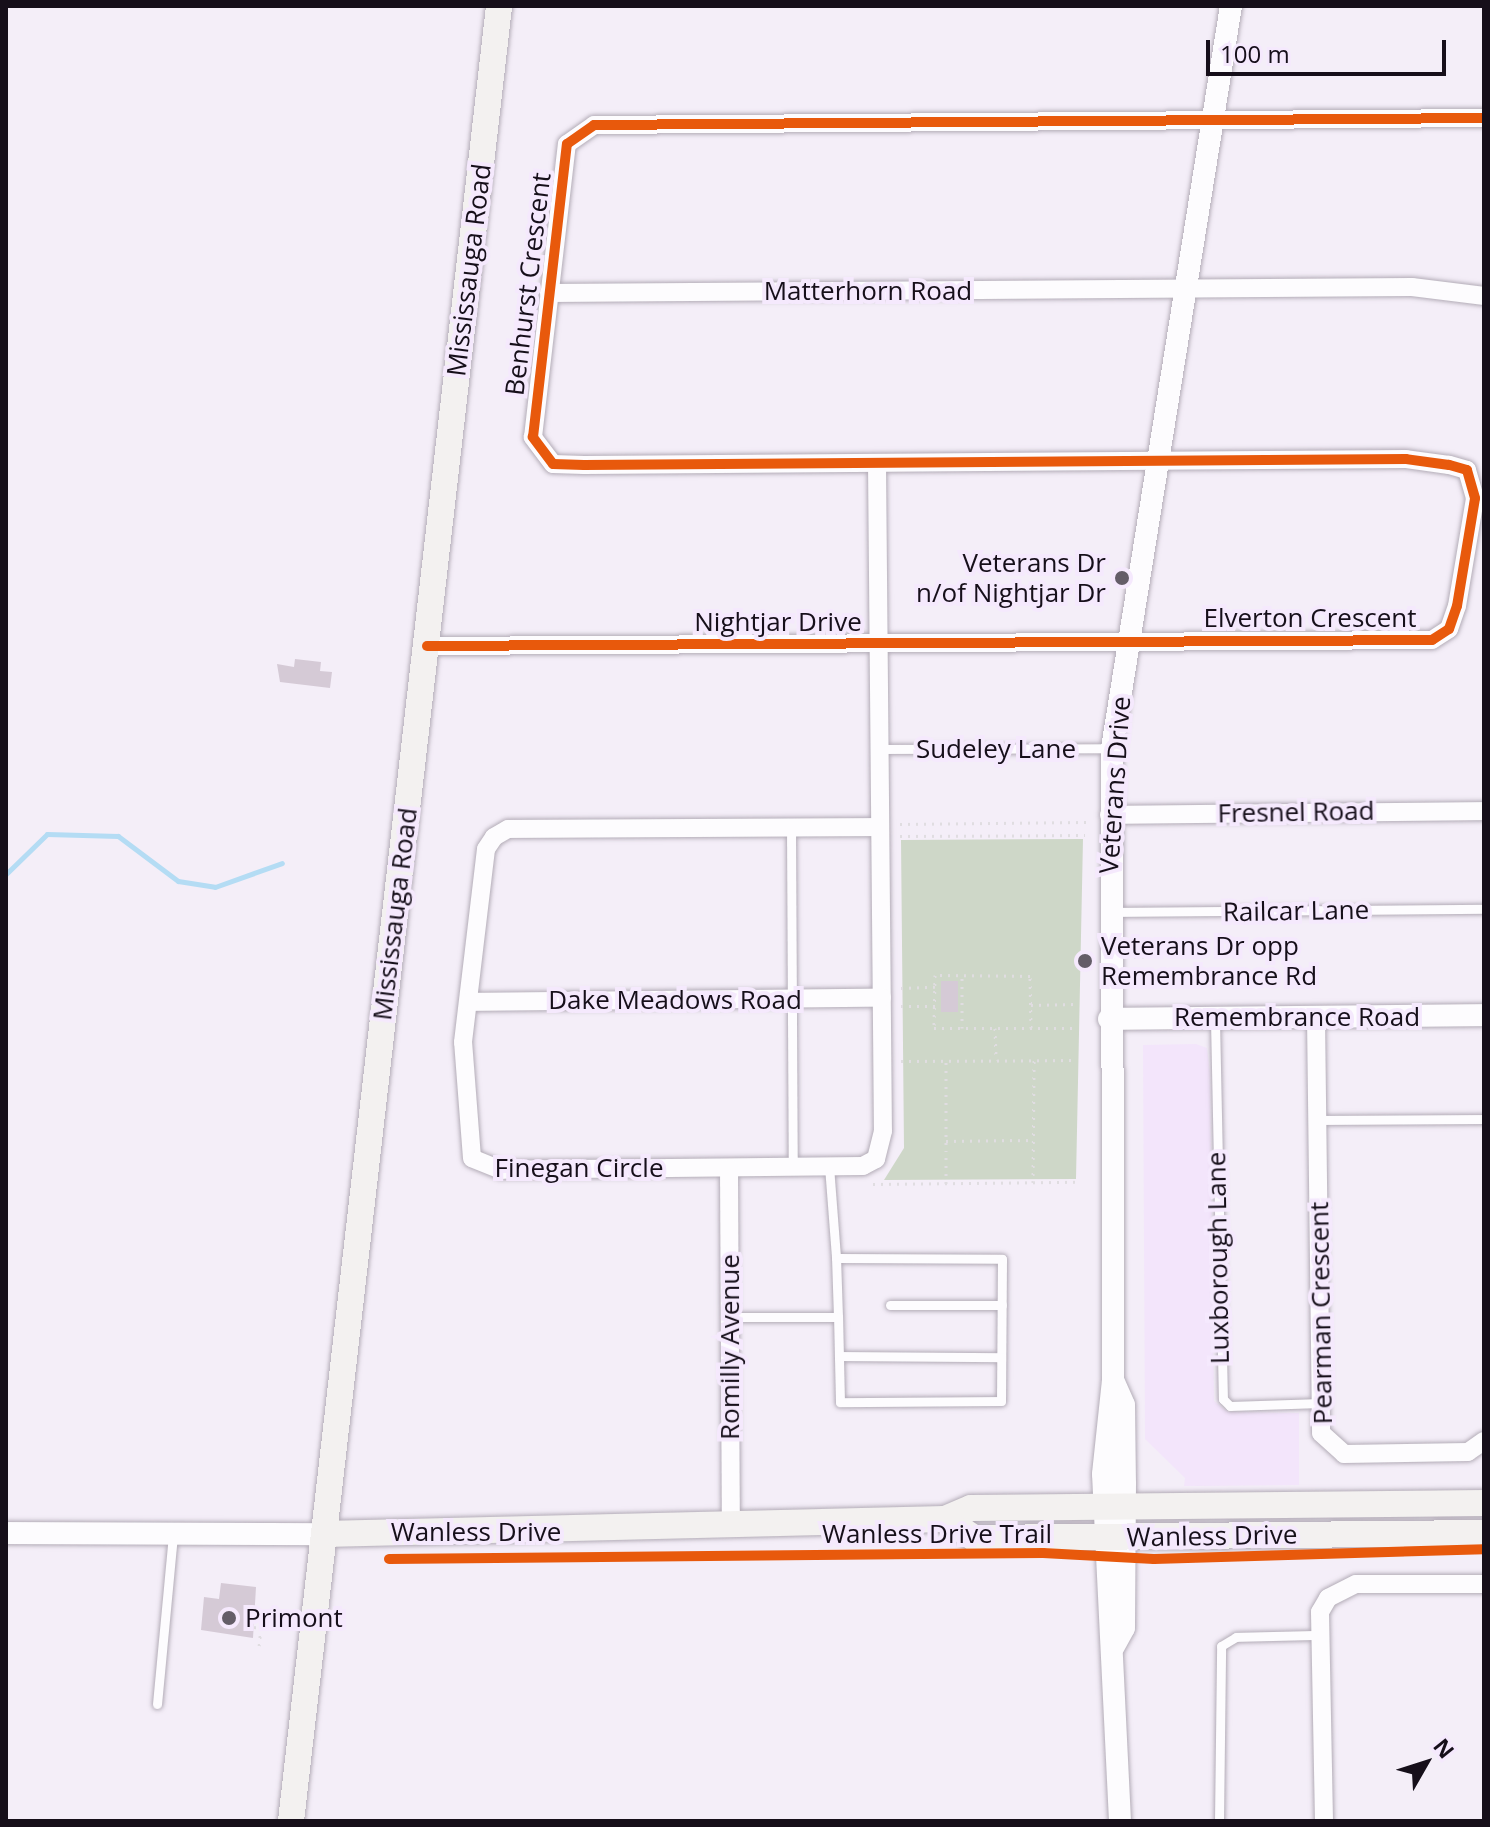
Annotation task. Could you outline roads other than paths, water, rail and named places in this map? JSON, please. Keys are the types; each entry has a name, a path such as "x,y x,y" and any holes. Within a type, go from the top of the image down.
{"main road":[{"name":"Mississauga Road","path":"291,1821 499,6"},
{"name":"Wanless Drive","path":"324,1534 945,1519 971,1508 1484,1503"},
{"name":"Wanless Drive","path":"945,1519 974,1538 1484,1533"}],"street":[{"name":"Veterans Drive","path":"1120,1821 1114,1646 1105,1627 1124,1405 1113,1380 1107,913 1112,748 1162,461 1231,6"},
{"name":"Benhurst Crescent","path":"1162,461 553,464 533,437 567,144 594,125 1484,118"},
{"name":"Matterhorn Road","path":"549,293 1412,287 1484,296"},
{"name":"Elverton Crescent","path":"1130,640 1432,640 1449,629 1457,606 1475,498 1467,470 1406,459 1162,461"},
{"name":"Finegan Circle","path":"877,463 882,1146 863,1166 484,1169 466,1137 469,1002 486,849 508,829 879,827"},
{"name":"Nightjar Drive","path":"427,646 1130,640"},
{"name":"Fresnel Road","path":"1109,815 1484,811"},
{"name":"Dake Meadows Road","path":"469,1002 882,998"},
{"name":"Remembrance Road","path":"1109,1019 1484,1015"},
{"name":"Pearman Crescent","path":"1316,1017 1321,1403 1326,1443 1344,1454 1468,1452 1484,1441"},
{"name":"Romilly Avenue","path":"729,1168 731,1526"},
{"name":"Wanless Drive","path":"6,1533 173,1531 324,1534"},
{"path":"1324,1821 1320,1635 1328,1598 1356,1584 1484,1584"}],"lane":[{"name":"Sudeley Lane","path":"880,749 1112,748"},
{"path":"791,827 793,1167"},
{"name":"Railcar Lane","path":"1107,913 1484,909"},
{"name":"Luxborough Lane","path":"1215,1017 1220,1389 1230,1406 1321,1403"},
{"path":"1318,1120 1484,1119"},
{"path":"829,1166 836,1258 840,1402 1001,1401 1002,1259 836,1258"},
{"path":"890,1305 1002,1305"},
{"path":"730,1317 838,1317"},
{"path":"840,1356 1001,1357"},
{"path":"157,1704 173,1531"},
{"path":"1219,1821 1221,1646 1236,1637 1320,1635"}],"waterway":[{"path":"6,874 47,834 118,836 178,881 215,887 282,863"}],"place":[{"name":"Veterans Dr n/of Nightjar Dr","path":"1122,578"},
{"name":"Veterans Dr opp Remembrance Rd","path":"1085,961"},
{"name":"Primont","path":"229,1618"}]}
